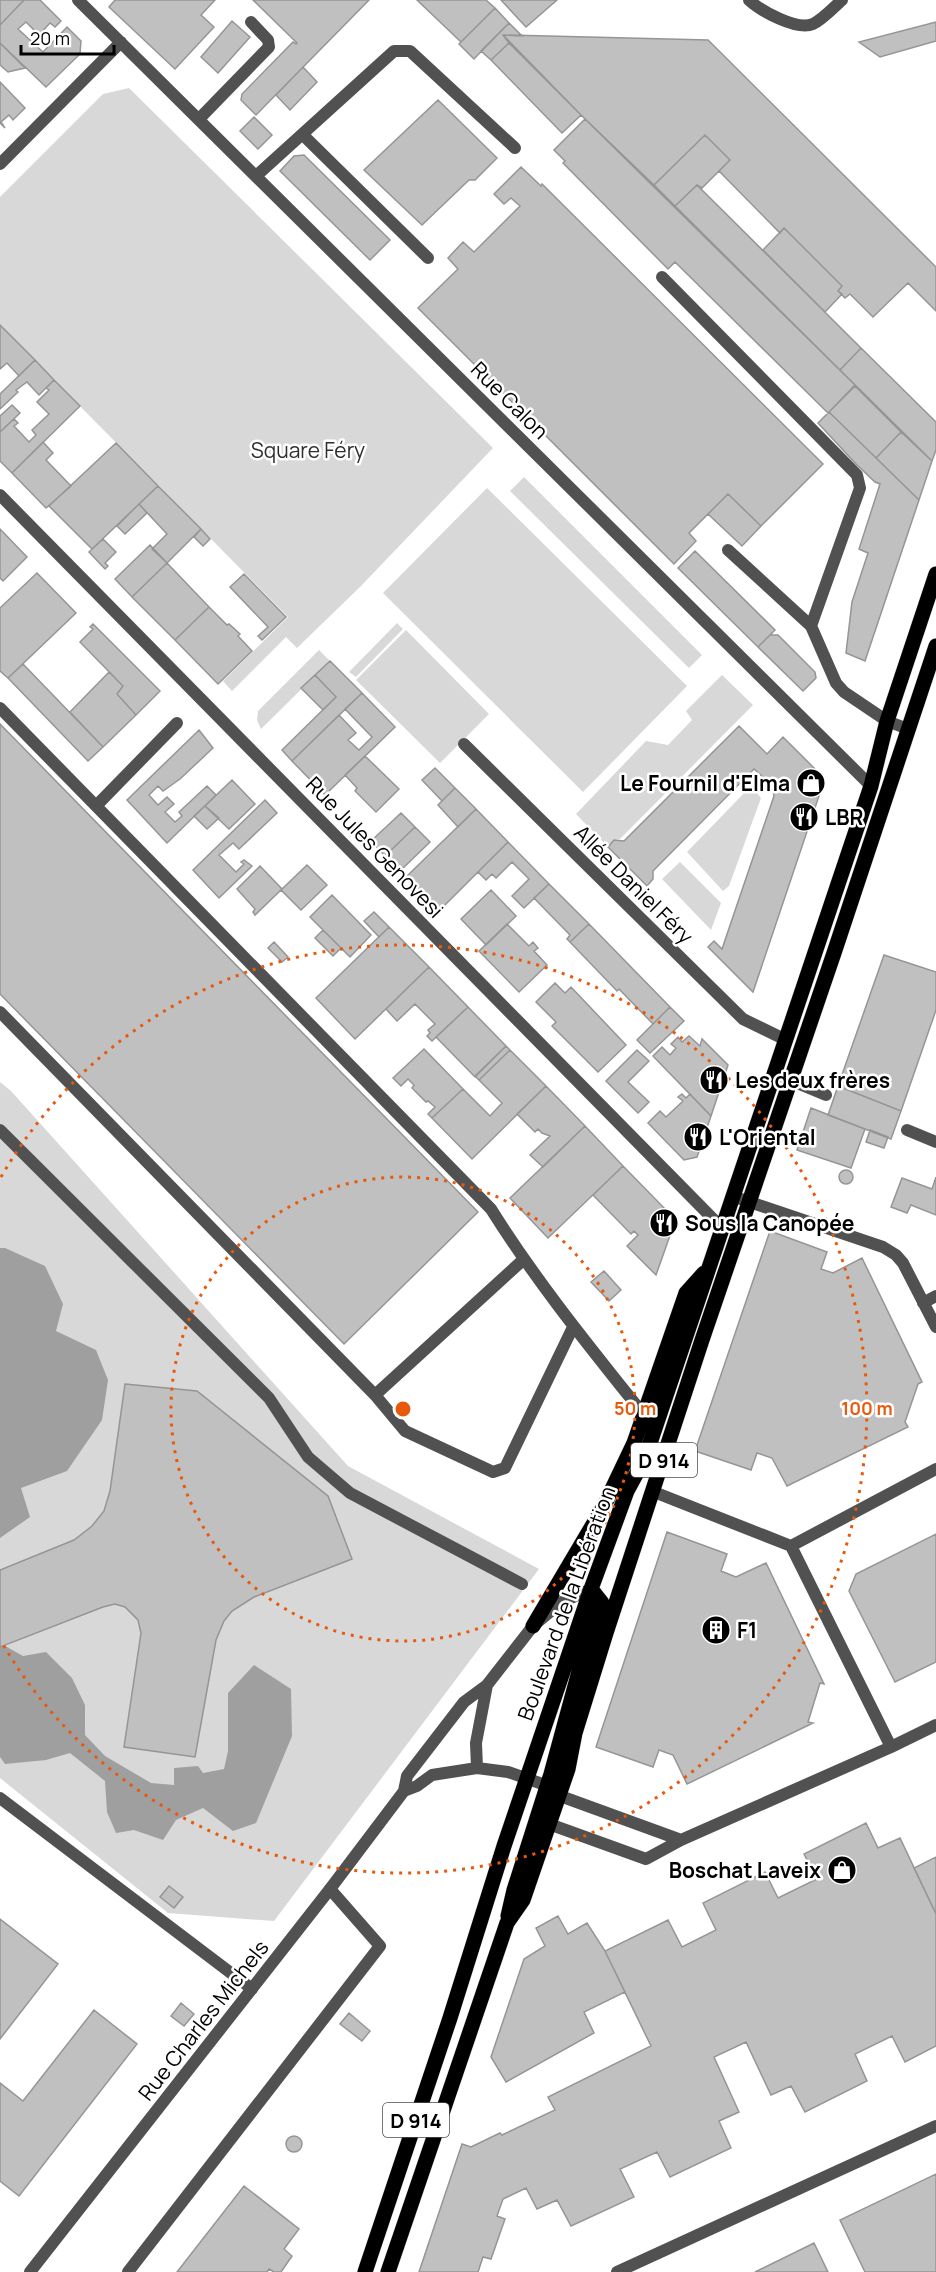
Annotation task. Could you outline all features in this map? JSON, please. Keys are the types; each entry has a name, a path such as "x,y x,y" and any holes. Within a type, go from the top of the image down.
{"main road":[{"name":"Boulevard de la Libération","path":"365,2272 450,2018 526,1779 627,1491 645,1458 721,1227 786,1040 871,786 887,721 936,574"},
{"name":"D 914","path":"388,2272 507,1923 523,1900 549,1824 553,1791 568,1769 575,1733 606,1633 702,1340 936,646"},
{"path":"533,1626 604,1506 634,1443 686,1293 708,1269"},
{"path":"507,1923 514,1890 553,1791 581,1664 602,1603 591,1589"}],"street":[{"name":"Rue Calon","path":"78,0 871,786"},
{"path":"749,0 781,20 802,24 812,24 842,0"},
{"path":"199,119 268,47 268,40 251,22"},
{"path":"0,164 121,42"},
{"path":"256,176 394,51 410,51 515,148"},
{"path":"303,135 428,258"},
{"path":"662,277 857,475 860,488 811,626"},
{"name":"Rue Jules Genovesi","path":"0,495 721,1227"},
{"path":"728,550 811,626 836,683 844,692 887,721 908,729"},
{"path":"0,708 491,1209 523,1260 573,1327 655,1428"},
{"path":"96,806 177,723"},
{"name":"Allée Daniel Féry","path":"464,744 743,1019 786,1040"},
{"path":"0,1012 375,1395 405,1431 493,1472 505,1468 573,1327"},
{"path":"773,1073 826,1095"},
{"path":"0,1130 269,1398 279,1410 302,1450 335,1481 364,1502 522,1584"},
{"path":"907,1130 936,1142"},
{"path":"732,1196 883,1247 896,1255 903,1263 936,1327"},
{"path":"375,1395 523,1260"},
{"path":"923,1303 936,1296"},
{"path":"791,1546 936,1469"},
{"path":"654,1492 791,1546 891,1747"},
{"name":"Rue Charles Michels","path":"30,2272 330,1889 404,1791 407,1776 441,1730 464,1702 487,1685 533,1626 562,1602 591,1589"},
{"path":"477,1768 476,1743 487,1685"},
{"path":"549,1824 646,1859 681,1840 936,1725"},
{"name":"Rue Charles Michels","path":"404,1791 417,1786 432,1775 477,1768 507,1772 681,1840"},
{"path":"0,1798 252,1989"},
{"path":"128,2272 380,1946 330,1889"},
{"path":"617,2272 936,2126"}],"green space":[{"name":"Square Féry","path":"129,88 493,448 360,587 297,648 286,637 232,691 223,681 288,617 0,325 0,197 103,94"},
{"path":"524,477 702,655 689,668 510,491"},
{"path":"487,488 687,686 583,792 383,593"},
{"path":"397,623 403,629 356,677 349,672"},
{"path":"406,630 489,714 440,763 356,680"},
{"path":"319,650 330,661 261,729 257,720 258,711"},
{"path":"722,675 753,705 620,839 614,840 608,847 576,814 646,741 668,745 692,720 686,711"},
{"path":"751,786 761,798 729,886 723,891 687,852"},
{"path":"680,862 721,903 711,930 662,879"},
{"path":"0,1082 11,1091 348,1466 539,1569 274,1921 168,1913 0,1778"}],"shaded area":[{"path":"0,1248 5,1248 45,1266 63,1304 56,1331 96,1350 108,1380 102,1420 67,1471 21,1488 30,1517 0,1538"},
{"path":"0,1643 23,1656 46,1652 72,1678 85,1705 85,1735 105,1756 151,1783 174,1785 174,1768 198,1766 203,1773 224,1769 228,1751 228,1693 254,1665 291,1689 292,1736 256,1823 233,1831 203,1808 176,1820 163,1840 134,1830 116,1833 107,1812 105,1781 70,1753 46,1760 5,1764 0,1757"}],"building":[{"path":"0,0 24,0 0,25"},
{"path":"24,0 40,0 61,21 55,27 50,23 39,35 26,22 18,29 43,52 67,27 81,41 80,54 46,87 0,43 0,25"},
{"path":"115,0 215,0 201,15 214,27 175,69 109,7"},
{"path":"253,0 369,0 256,115 241,100 242,94 293,42 297,43"},
{"path":"417,0 486,0 495,8 461,42"},
{"path":"501,0 557,0 526,27"},
{"path":"495,8 509,23 474,59 459,44"},
{"path":"232,21 250,37 218,73 201,57"},
{"path":"936,22 936,41 880,57 859,42"},
{"path":"509,23 522,36 503,35 509,43 491,60 481,51"},
{"path":"503,35 708,40 936,267 936,311 908,283 873,317 850,294 845,298 838,291 842,286 784,228 780,233 719,171 730,160 705,135 654,185"},
{"path":"0,43 25,68 8,72 0,65"},
{"path":"509,43 581,115 562,133 491,60"},
{"path":"303,67 317,82 290,110 276,95"},
{"path":"0,82 25,108 13,120 9,115 1,122 5,128 0,123"},
{"path":"438,100 497,158 475,180 469,180 422,225 364,170"},
{"path":"254,117 272,135 258,149 240,131"},
{"path":"585,119 855,385 828,413 675,262 668,269 563,163 565,161 554,150"},
{"path":"705,135 730,160 702,188 697,185 675,206 654,185"},
{"path":"304,155 390,240 370,260 280,171 294,156"},
{"path":"521,167 541,186 542,184 823,464 761,526 728,494 689,533 696,541 674,564 418,308 458,269 448,258 463,242 474,252 520,206 511,198 504,204 494,194"},
{"path":"697,185 861,348 840,370 675,206"},
{"path":"784,228 842,286 838,291 842,294 825,312 763,250"},
{"path":"0,325 35,360 19,376 7,363 0,369"},
{"path":"861,348 936,422 936,450 932,461 840,370"},
{"path":"35,360 54,380 39,395 27,382 16,390 18,392 0,409 0,394"},
{"path":"54,380 80,406 12,473 0,461 0,432 14,419 18,423 14,426 29,442 36,435 32,430 49,414 37,402 49,390 46,388"},
{"path":"855,386 901,432 876,458 829,412"},
{"path":"12,405 20,413 0,432 0,416"},
{"path":"829,412 919,500 865,661 846,653 852,602 868,553 859,549 880,484 856,464 818,423"},
{"path":"901,432 932,461 919,500 876,458"},
{"path":"43,442 53,453 46,460 71,486 46,508 12,473"},
{"path":"116,443 158,486 92,549 49,506"},
{"path":"158,486 201,529 167,563 152,549 167,534 139,504"},
{"path":"728,494 761,526 742,546 708,514"},
{"path":"139,504 147,513 125,534 117,526"},
{"path":"0,529 27,557 3,581 0,578"},
{"path":"201,529 210,539 203,546 194,537"},
{"path":"103,539 116,552 105,563 108,566 105,569 89,552"},
{"path":"150,545 167,563 132,597 115,579"},
{"path":"695,551 775,630 758,647 678,568"},
{"path":"167,563 209,607 175,640 132,597"},
{"path":"37,573 76,613 8,678 0,671 0,608"},
{"path":"244,574 286,617 262,640 258,636 268,627 230,587"},
{"path":"209,607 240,634 238,636 252,651 218,684 175,640"},
{"path":"93,624 160,691 136,715 117,694 123,686 80,642 93,629 90,627"},
{"path":"770,635 778,635 815,672 816,678 803,691 758,647"},
{"path":"330,661 362,693 292,761 282,750 336,697 315,675"},
{"path":"23,664 103,747 88,761 8,678"},
{"path":"109,672 123,686 117,694 136,715 103,747 70,712"},
{"path":"315,675 336,697 323,710 301,688"},
{"path":"362,693 395,727 325,795 292,761 339,715 356,733 348,740 359,750 372,737 345,709"},
{"path":"0,724 478,1212 344,1344 0,994"},
{"path":"739,726 767,754 783,737 820,774 822,787 753,992 708,947 714,941 722,949 774,796 772,785 754,769 653,871 653,879 647,886 608,847 614,840 624,841"},
{"path":"199,730 213,748 180,779 163,791 158,786 149,795 158,805 167,797 174,804 165,812 175,822 182,816 179,812 207,786 216,795 167,843 127,800"},
{"path":"365,756 399,789 376,812 355,791 357,788 345,775"},
{"path":"435,768 455,788 442,801 422,780"},
{"path":"232,780 255,804 229,829 205,806"},
{"path":"455,788 476,809 458,827 438,805"},
{"path":"265,800 277,813 239,849 233,843 219,855 236,872 244,864 241,862 244,860 252,866 219,898 193,870"},
{"path":"205,806 219,818 207,829 194,816"},
{"path":"476,809 508,842 439,911 406,877"},
{"path":"401,813 415,827 385,856 371,841"},
{"path":"415,827 430,842 400,871 385,856"},
{"path":"508,842 549,884 524,908 512,896 529,879 512,862 496,878 492,874 486,880 478,872"},
{"path":"307,865 327,885 301,910 281,890"},
{"path":"260,866 282,889 255,915 253,912 255,909 237,889"},
{"path":"549,884 589,924 570,942 567,939 570,935 534,898"},
{"path":"491,890 516,916 486,945 461,919"},
{"path":"332,895 371,935 350,957 310,917"},
{"path":"374,912 389,927 379,937 364,921"},
{"path":"507,924 529,946 533,942 538,948 534,951 547,965 519,992 479,951"},
{"path":"589,924 670,1007 653,1024 619,989 617,991 570,942"},
{"path":"389,927 429,967 355,1039 316,998"},
{"path":"323,930 341,948 333,956 315,938"},
{"path":"274,942 288,957 282,962 268,948"},
{"path":"884,955 936,972 936,1010 901,1111 838,1086"},
{"path":"429,967 468,1007 432,1041 427,1036 430,1033 428,1030 435,1024 415,1004 397,1021 386,1009"},
{"path":"555,983 565,993 571,987 626,1045 598,1072 552,1026 556,1022 536,1002"},
{"path":"468,1007 506,1046 475,1077 436,1037"},
{"path":"670,1007 684,1021 650,1053 637,1040"},
{"path":"689,1036 700,1046 702,1039 728,1065 711,1116 653,1056 662,1047 670,1055 676,1048 671,1044 678,1037 682,1042"},
{"path":"506,1046 510,1050 479,1080 475,1076"},
{"path":"424,1049 463,1089 432,1118 428,1114 435,1107 428,1101 426,1102 412,1088 414,1085 408,1079 401,1086 393,1078"},
{"path":"510,1050 546,1086 472,1159 432,1118 463,1089 490,1116 502,1103 479,1080"},
{"path":"637,1050 649,1061 628,1082 649,1102 638,1113 606,1081"},
{"path":"546,1086 585,1126 543,1167 530,1155 550,1136 538,1129 535,1132 517,1114"},
{"path":"838,1086 901,1111 891,1139 828,1115"},
{"path":"682,1094 686,1098 690,1094 711,1116 697,1157 684,1160 648,1123 660,1111 666,1117 683,1101 678,1097"},
{"path":"811,1108 865,1129 851,1168 797,1150"},
{"path":"585,1126 623,1166 548,1238 510,1198"},
{"path":"870,1130 888,1137 884,1148 866,1142"},
{"path":"623,1166 670,1214 673,1227 656,1275 627,1246 638,1235 634,1231 631,1234 593,1195"},
{"path":"846,1170 851,1172 853,1177 851,1182 846,1184 841,1182 839,1177 841,1172"},
{"path":"936,1177 936,1215 911,1205 907,1213 891,1207 902,1178 932,1189"},
{"path":"770,1231 827,1252 821,1269 833,1273 862,1258 922,1382 918,1384 905,1422 908,1427 787,1486 772,1458 757,1453 751,1470 695,1451"},
{"path":"604,1271 621,1290 609,1301 591,1282"},
{"path":"125,1384 197,1391 328,1496 352,1559 254,1597 232,1611 224,1621 216,1640 195,1757 124,1747 141,1633 138,1620 125,1607 115,1604 103,1607 0,1647 0,1570 74,1540 92,1526 104,1511 110,1491"},
{"name":"F1","path":"667,1532 727,1554 721,1571 736,1577 766,1563 824,1684 820,1683 808,1722 813,1723 687,1784 673,1755 659,1750 653,1767 596,1747"},
{"path":"936,1534 936,1662 895,1682 849,1591 856,1574"},
{"path":"866,1823 878,1848 900,1838 936,1914 936,2046 905,2062 892,2036 855,2054 867,2081 805,2112 791,2086 771,2095 746,2042 714,2057 739,2112 719,2121 731,2148 670,2177 657,2152 620,2169 634,2197 571,2226 557,2200 537,2209 526,2188 503,2199 497,2216 505,2219 491,2259 483,2257 478,2272 419,2272 462,2144 471,2147 555,2110 548,2097 651,2046 605,1951 668,1920 682,1947 716,1930 703,1903 765,1872 778,1898 817,1879 804,1854"},
{"path":"936,1857 936,1914 914,1868"},
{"path":"169,1886 183,1897 174,1908 160,1897"},
{"path":"558,1916 568,1934 587,1923 605,1951 625,1992 584,2012 594,2033 506,2082 491,2057 524,1959 545,1946 536,1928"},
{"path":"0,1919 58,1964 0,2039"},
{"path":"181,2003 194,2014 184,2026 171,2016"},
{"path":"94,2010 137,2044 19,2196 0,2181 0,2083 23,2101"},
{"path":"349,2013 370,2031 362,2041 340,2024"},
{"path":"294,2136 302,2144 294,2152 286,2144"},
{"path":"936,2174 936,2272 865,2272 840,2220"},
{"path":"244,2186 299,2229 284,2249 292,2256 281,2272 269,2269 267,2272 177,2272"},
{"path":"814,2243 828,2272 755,2272"}],"place":[{"name":"Le Fournil d'Elma","path":"811,783"},
{"name":"LBR","path":"804,817"},
{"name":"Les deux frères","path":"714,1080"},
{"name":"L'Oriental","path":"698,1137"},
{"name":"Sous la Canopée","path":"664,1223"},
{"name":"F1","path":"716,1630"},
{"name":"Boschat Laveix","path":"842,1870"}]}
